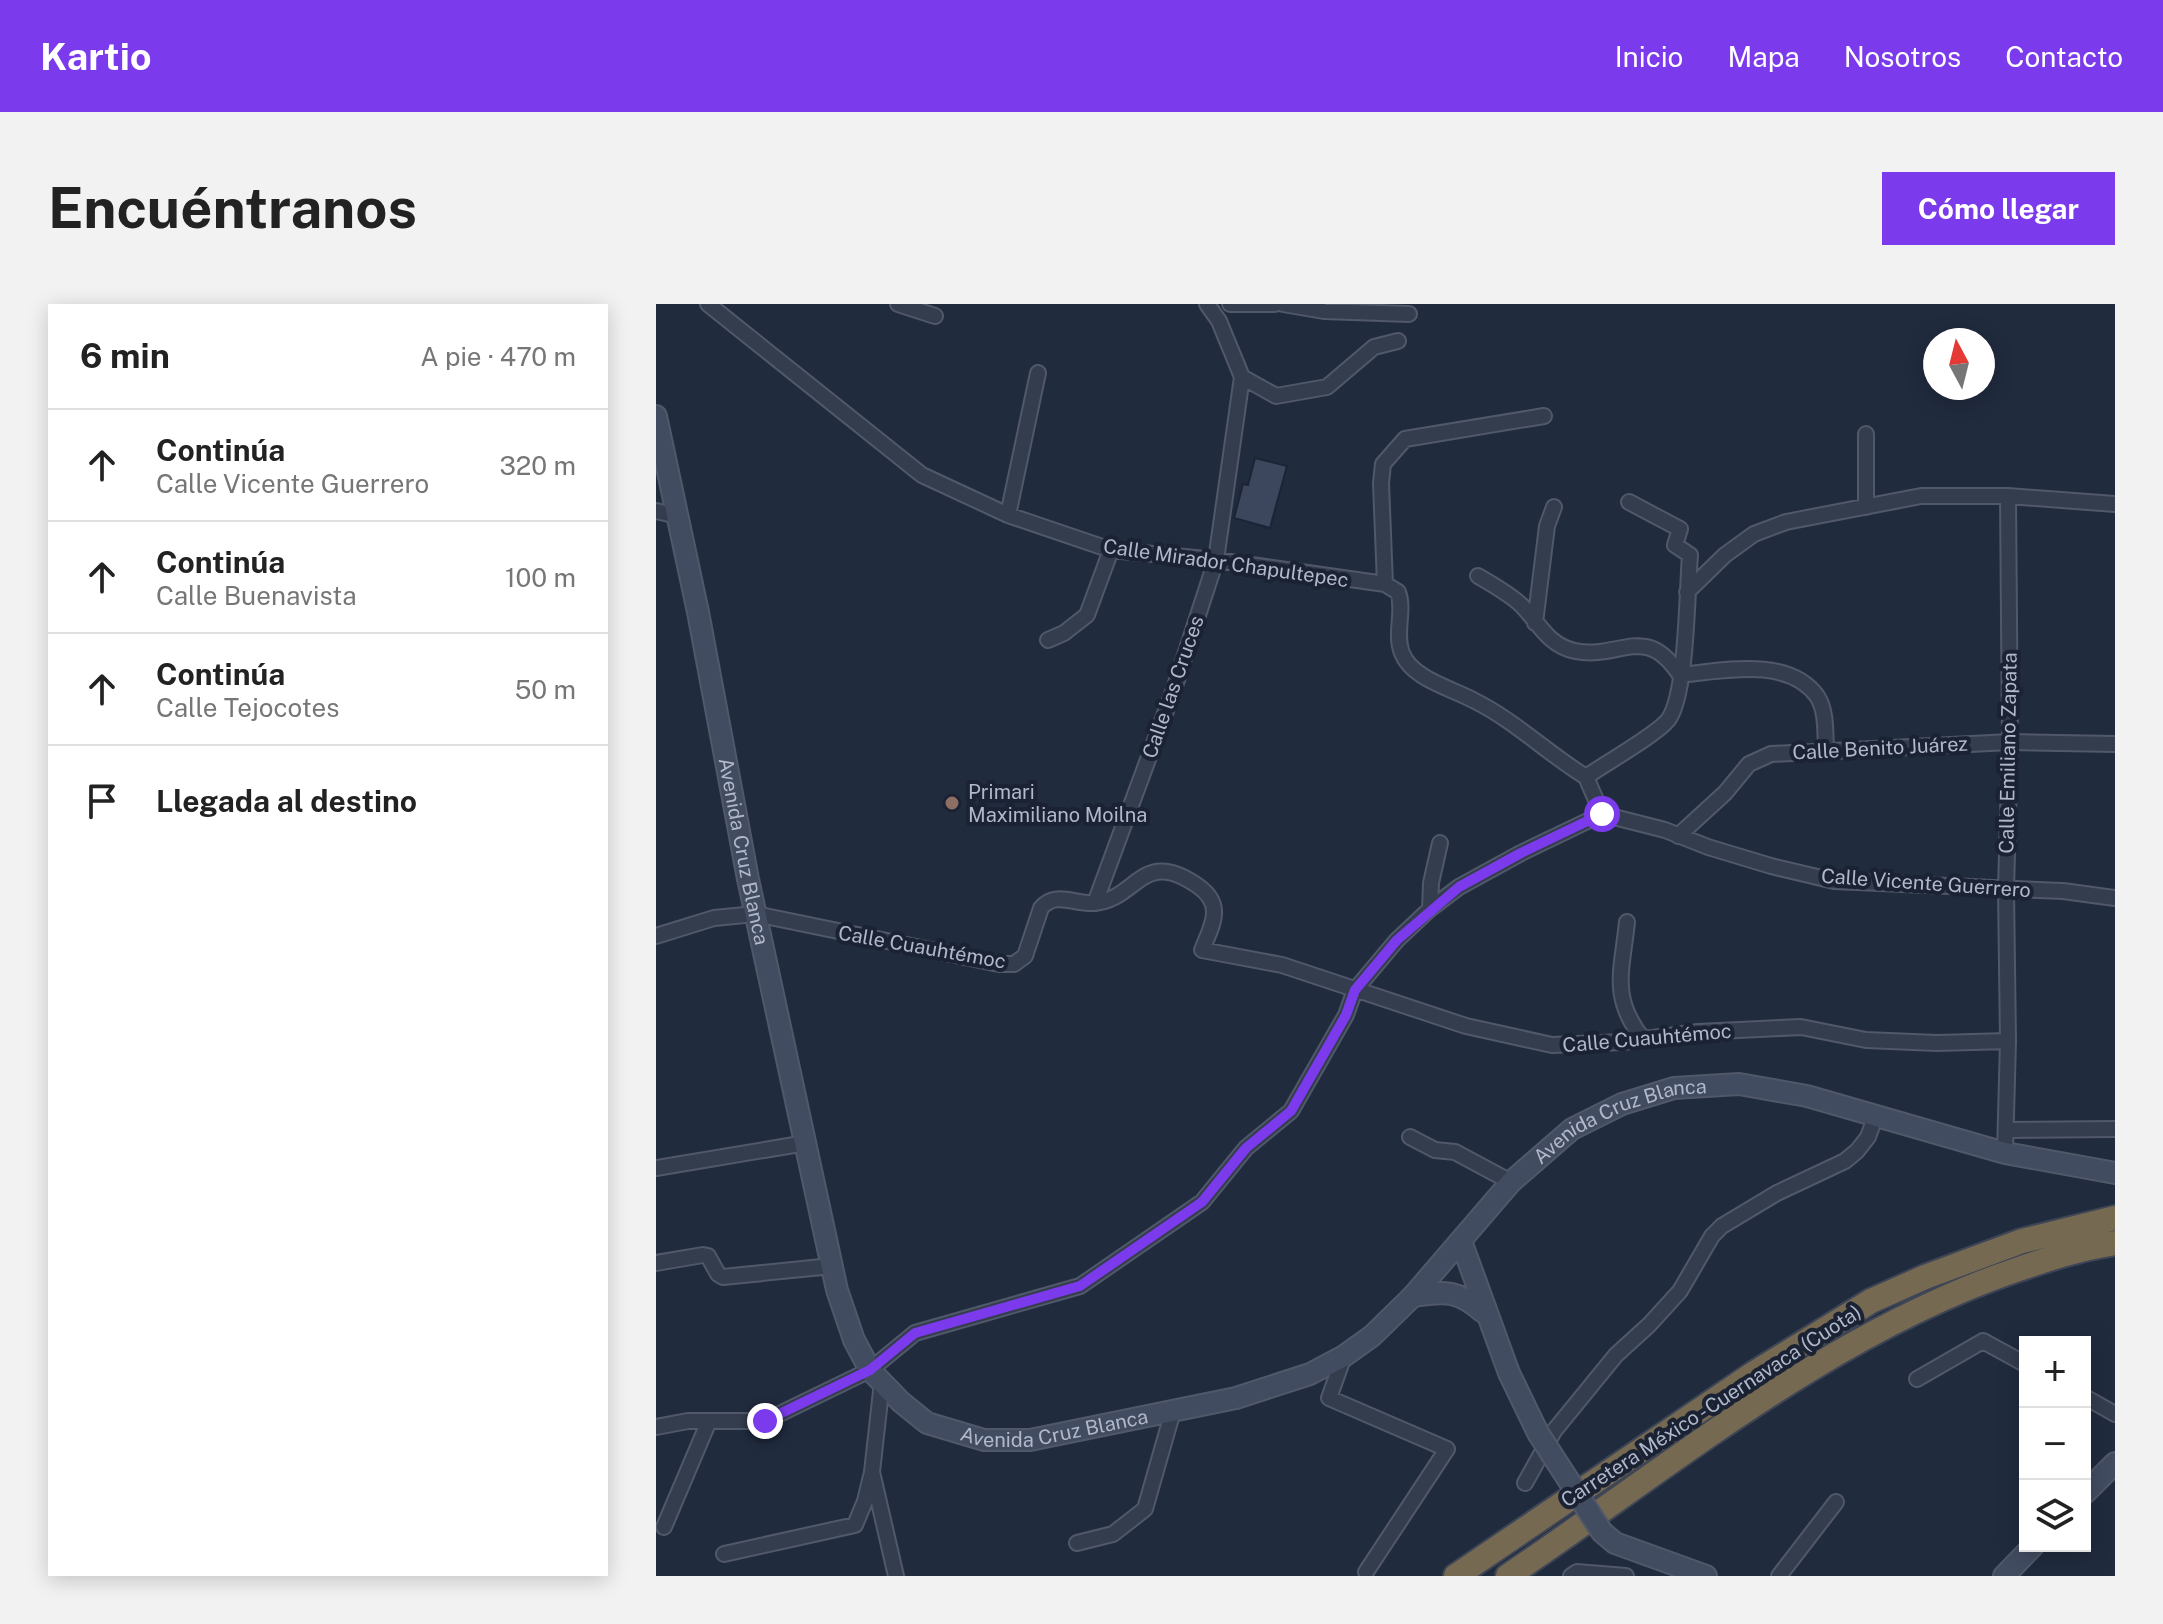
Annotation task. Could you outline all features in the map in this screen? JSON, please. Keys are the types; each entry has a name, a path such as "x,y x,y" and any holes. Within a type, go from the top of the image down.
{"highway":[{"name":"Carretera México - Cuernavaca (Cuota)","path":"1456,1576 1740,1383 1871,1301 2022,1241 2115,1218"},
{"name":"Carretera México - Cuernavaca (Cuota)","path":"1508,1576 1750,1409 1885,1326 1932,1302 1985,1281 2051,1258 2115,1243"}],"main road":[{"name":"Avenida Cruz Blanca","path":"656,416 755,914 832,1266 854,1340 876,1376 927,1423 984,1440 1030,1440 1236,1398 1310,1374 1344,1356 1372,1336 1413,1296 1511,1182 1572,1129 1622,1104 1674,1088 1739,1084 1807,1096 2005,1153 2115,1173"},
{"path":"1461,1241 1509,1373 1602,1532 1615,1543 1706,1576"},
{"path":"1413,1296 1442,1292 1465,1296 1486,1315"},
{"path":"2091,1487 2115,1463"},
{"path":"2004,1576 2027,1552"}],"street":[{"name":"Calle Mirador Chapultepec","path":"709,304 922,475 1008,515 1111,550 1216,560 1385,584"},
{"path":"898,304 935,316"},
{"path":"1207,304 1219,321 1242,377 1276,396 1327,387 1374,347 1398,341"},
{"path":"1230,304 1275,304"},
{"path":"1283,304 1324,311 1409,314"},
{"path":"1008,515 1038,373"},
{"name":"Calle las Cruces","path":"1095,903 1174,689 1216,560 1242,377"},
{"path":"656,1427 688,1421 765,1421 876,1376 915,1333 1080,1286 1202,1202 1246,1148 1291,1111 1346,1015 1355,990 1397,940 1430,909 1459,887 1602,814 1586,777 1489,708 1416,670 1402,653 1399,622 1401,600 1398,592 1385,584 1383,464 1405,439 1544,416"},
{"path":"1866,434 1866,507"},
{"path":"1687,592 1725,555 1754,534 1786,522 1921,496 2008,496 2115,504"},
{"name":"Calle Emiliano Zapata","path":"2005,1153 2010,742 2008,496"},
{"path":"1586,777 1667,721 1677,701 1690,555 1675,545 1680,529 1629,502"},
{"path":"1535,623 1547,526 1554,507"},
{"path":"656,511 678,516"},
{"path":"1048,640 1064,633 1087,615 1111,550"},
{"path":"1478,576 1521,605 1550,638 1574,651 1600,651 1636,645 1659,650 1670,659 1680,675"},
{"path":"1680,675 1770,670 1790,675 1817,696 1823,711 1826,751"},
{"name":"Calle Benito Juárez","path":"1678,836 1725,793 1749,764 1771,754 2010,742 2115,744"},
{"name":"Calle Vicente Guerrero","path":"1602,814 1665,830 1771,866 1834,881 2063,891 2115,898"},
{"path":"1430,909 1431,883 1440,843"},
{"name":"Calle Cuauhtémoc","path":"755,914 999,964 1014,964 1025,956 1041,908 1047,901 1055,898 1095,903 1151,873 1167,871 1184,876 1209,894 1214,903 1214,919 1202,950 1282,965 1466,1026 1552,1045 1698,1032 1801,1027 1866,1040 1937,1043 2008,1041"},
{"path":"656,936 714,918 755,914"},
{"path":"1627,922 1620,995 1628,1020 1643,1039"},
{"path":"1525,1483 1546,1432 1680,1291 1712,1236 1722,1226 1777,1193 1845,1161 1868,1137 1876,1115"},
{"path":"2007,1130 2115,1129"},
{"path":"1410,1137 1435,1150 1455,1152 1511,1182"},
{"path":"656,1168 806,1143"},
{"path":"656,1263 708,1256 723,1277 832,1266"},
{"path":"1917,1379 1983,1341 2019,1361"},
{"path":"1344,1356 1329,1398 1447,1449 1366,1572"},
{"path":"724,1554 855,1525 872,1472 876,1376"},
{"path":"2091,1400 2115,1414"},
{"path":"1077,1543 1113,1534 1145,1509 1173,1411"},
{"path":"664,1527 709,1421"},
{"path":"872,1472 896,1576"},
{"path":"1779,1576 1836,1502"},
{"path":"1574,1574 1626,1576"}],"building":[{"path":"1255,458 1287,466 1270,528 1234,518 1243,484 1248,485"}],"place":[{"name":"Primari Maximiliano Moilna","path":"952,803"}],"route":[{"path":"765,1421 870,1370 915,1333 1080,1286 1202,1202 1246,1148 1291,1111 1346,1015 1355,990 1397,940 1459,887 1602,814"}]}
